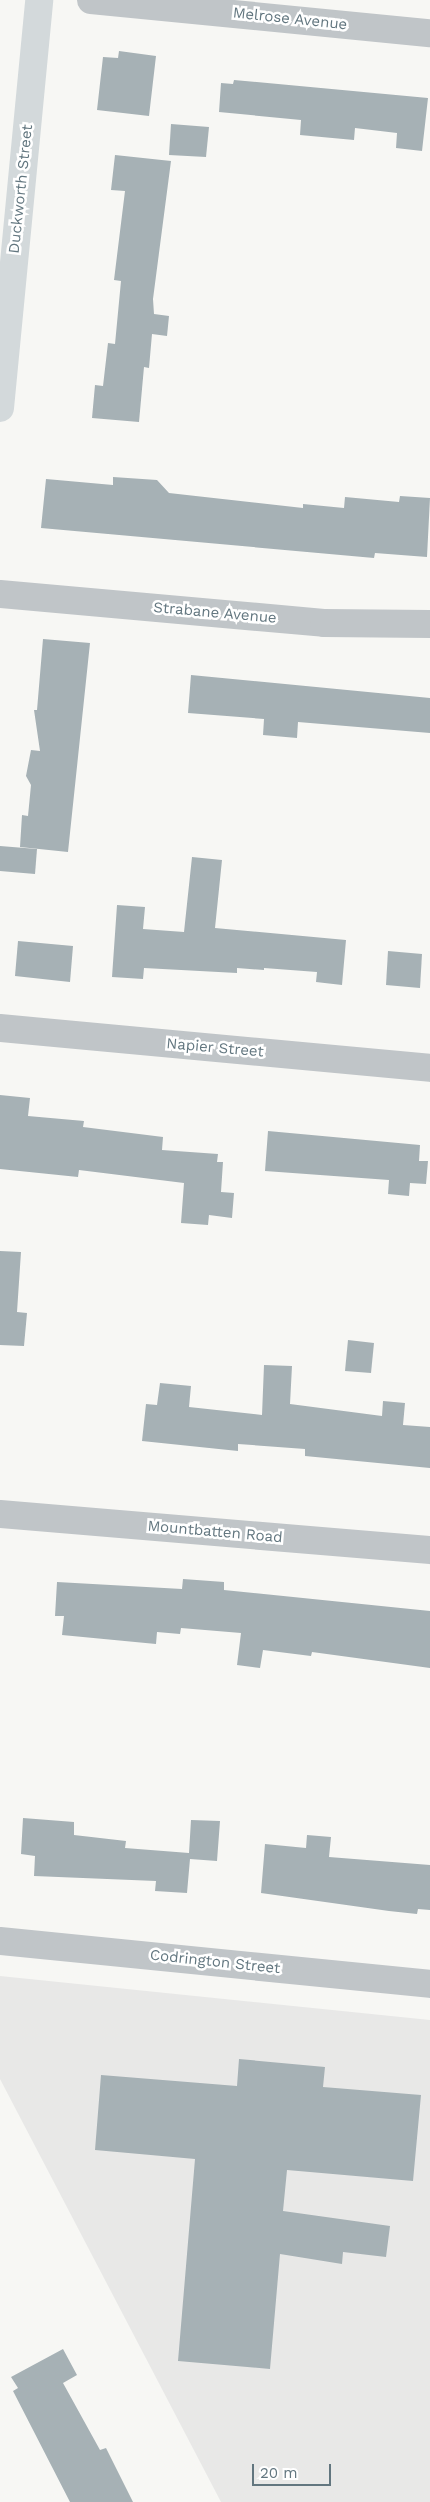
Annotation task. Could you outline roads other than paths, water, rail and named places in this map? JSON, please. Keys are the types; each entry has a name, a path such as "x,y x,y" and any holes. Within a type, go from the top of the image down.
{"main road":[{"name":"Duckworth Street","path":"0,408 2,353 39,0"}],"street":[{"name":"Melrose Avenue","path":"90,0 430,33"},
{"name":"Strabane Avenue","path":"0,594 324,623 430,624"},
{"name":"Napier Street","path":"0,1028 430,1068"},
{"name":"Mountbatten Road","path":"0,1514 430,1550"},
{"name":"Codrington Street","path":"0,1941 430,1984"}]}
